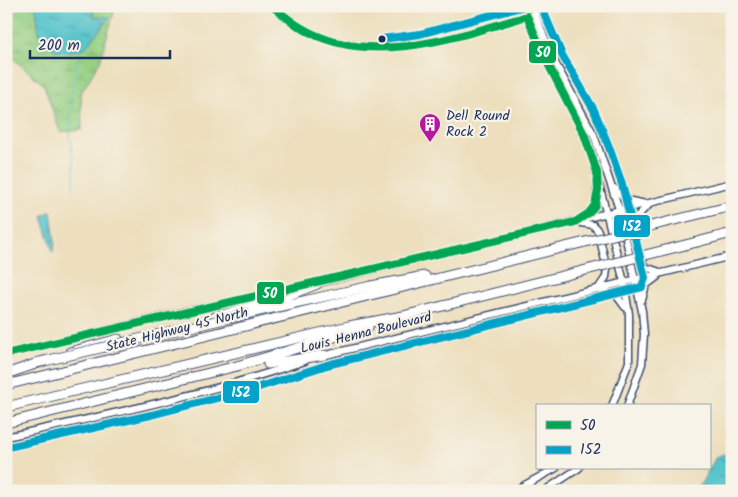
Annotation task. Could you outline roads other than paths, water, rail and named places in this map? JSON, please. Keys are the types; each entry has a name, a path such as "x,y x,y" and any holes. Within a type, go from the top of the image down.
{"highway":[{"name":"State Highway 45 North","path":"6,385 732,206"},
{"path":"6,422 237,366 290,352 403,316 732,234"},
{"path":"6,369 406,279 458,273"},
{"path":"6,374 84,347 184,325 282,298 316,284"},
{"path":"6,407 349,326 403,316"},
{"path":"6,422 294,358 324,355"}],"main road":[{"path":"272,6 303,29 318,36 334,42 375,48 422,44 535,14"},
{"path":"524,6 542,52 580,124 594,160 624,282 629,314 629,362 613,404"},
{"path":"532,6 554,59 594,135 620,212 642,311"},
{"path":"580,124 586,125 594,135"},
{"path":"575,222 595,207 597,177"},
{"path":"6,354 187,311 316,284 620,212 732,183"},
{"path":"612,186 626,200 650,204"},
{"path":"650,204 635,220 634,227 637,243 645,267 665,272"},
{"path":"575,222 593,225 598,231 607,269 606,277 598,289 616,295 622,301 629,314"},
{"name":"Louis Henna Boulevard","path":"6,437 149,405 254,378 324,355 732,256"},
{"path":"628,404 642,364 644,334 642,292 646,285 665,272"},
{"path":"518,490 553,470"},
{"path":"544,491 576,470"}],"water":[{"path":"36,6 93,6 94,17 110,17 85,48 68,52 55,51 39,36"},
{"path":"51,211 55,243 53,252 42,216"},
{"path":"724,454 732,459 732,479 726,491 697,491 710,470 716,457"}],"waterway":[{"path":"30,6 37,11"},
{"path":"73,188 74,173 70,120 80,50"}],"place":[{"name":"Dell Round Rock 2","path":"430,143"}]}
